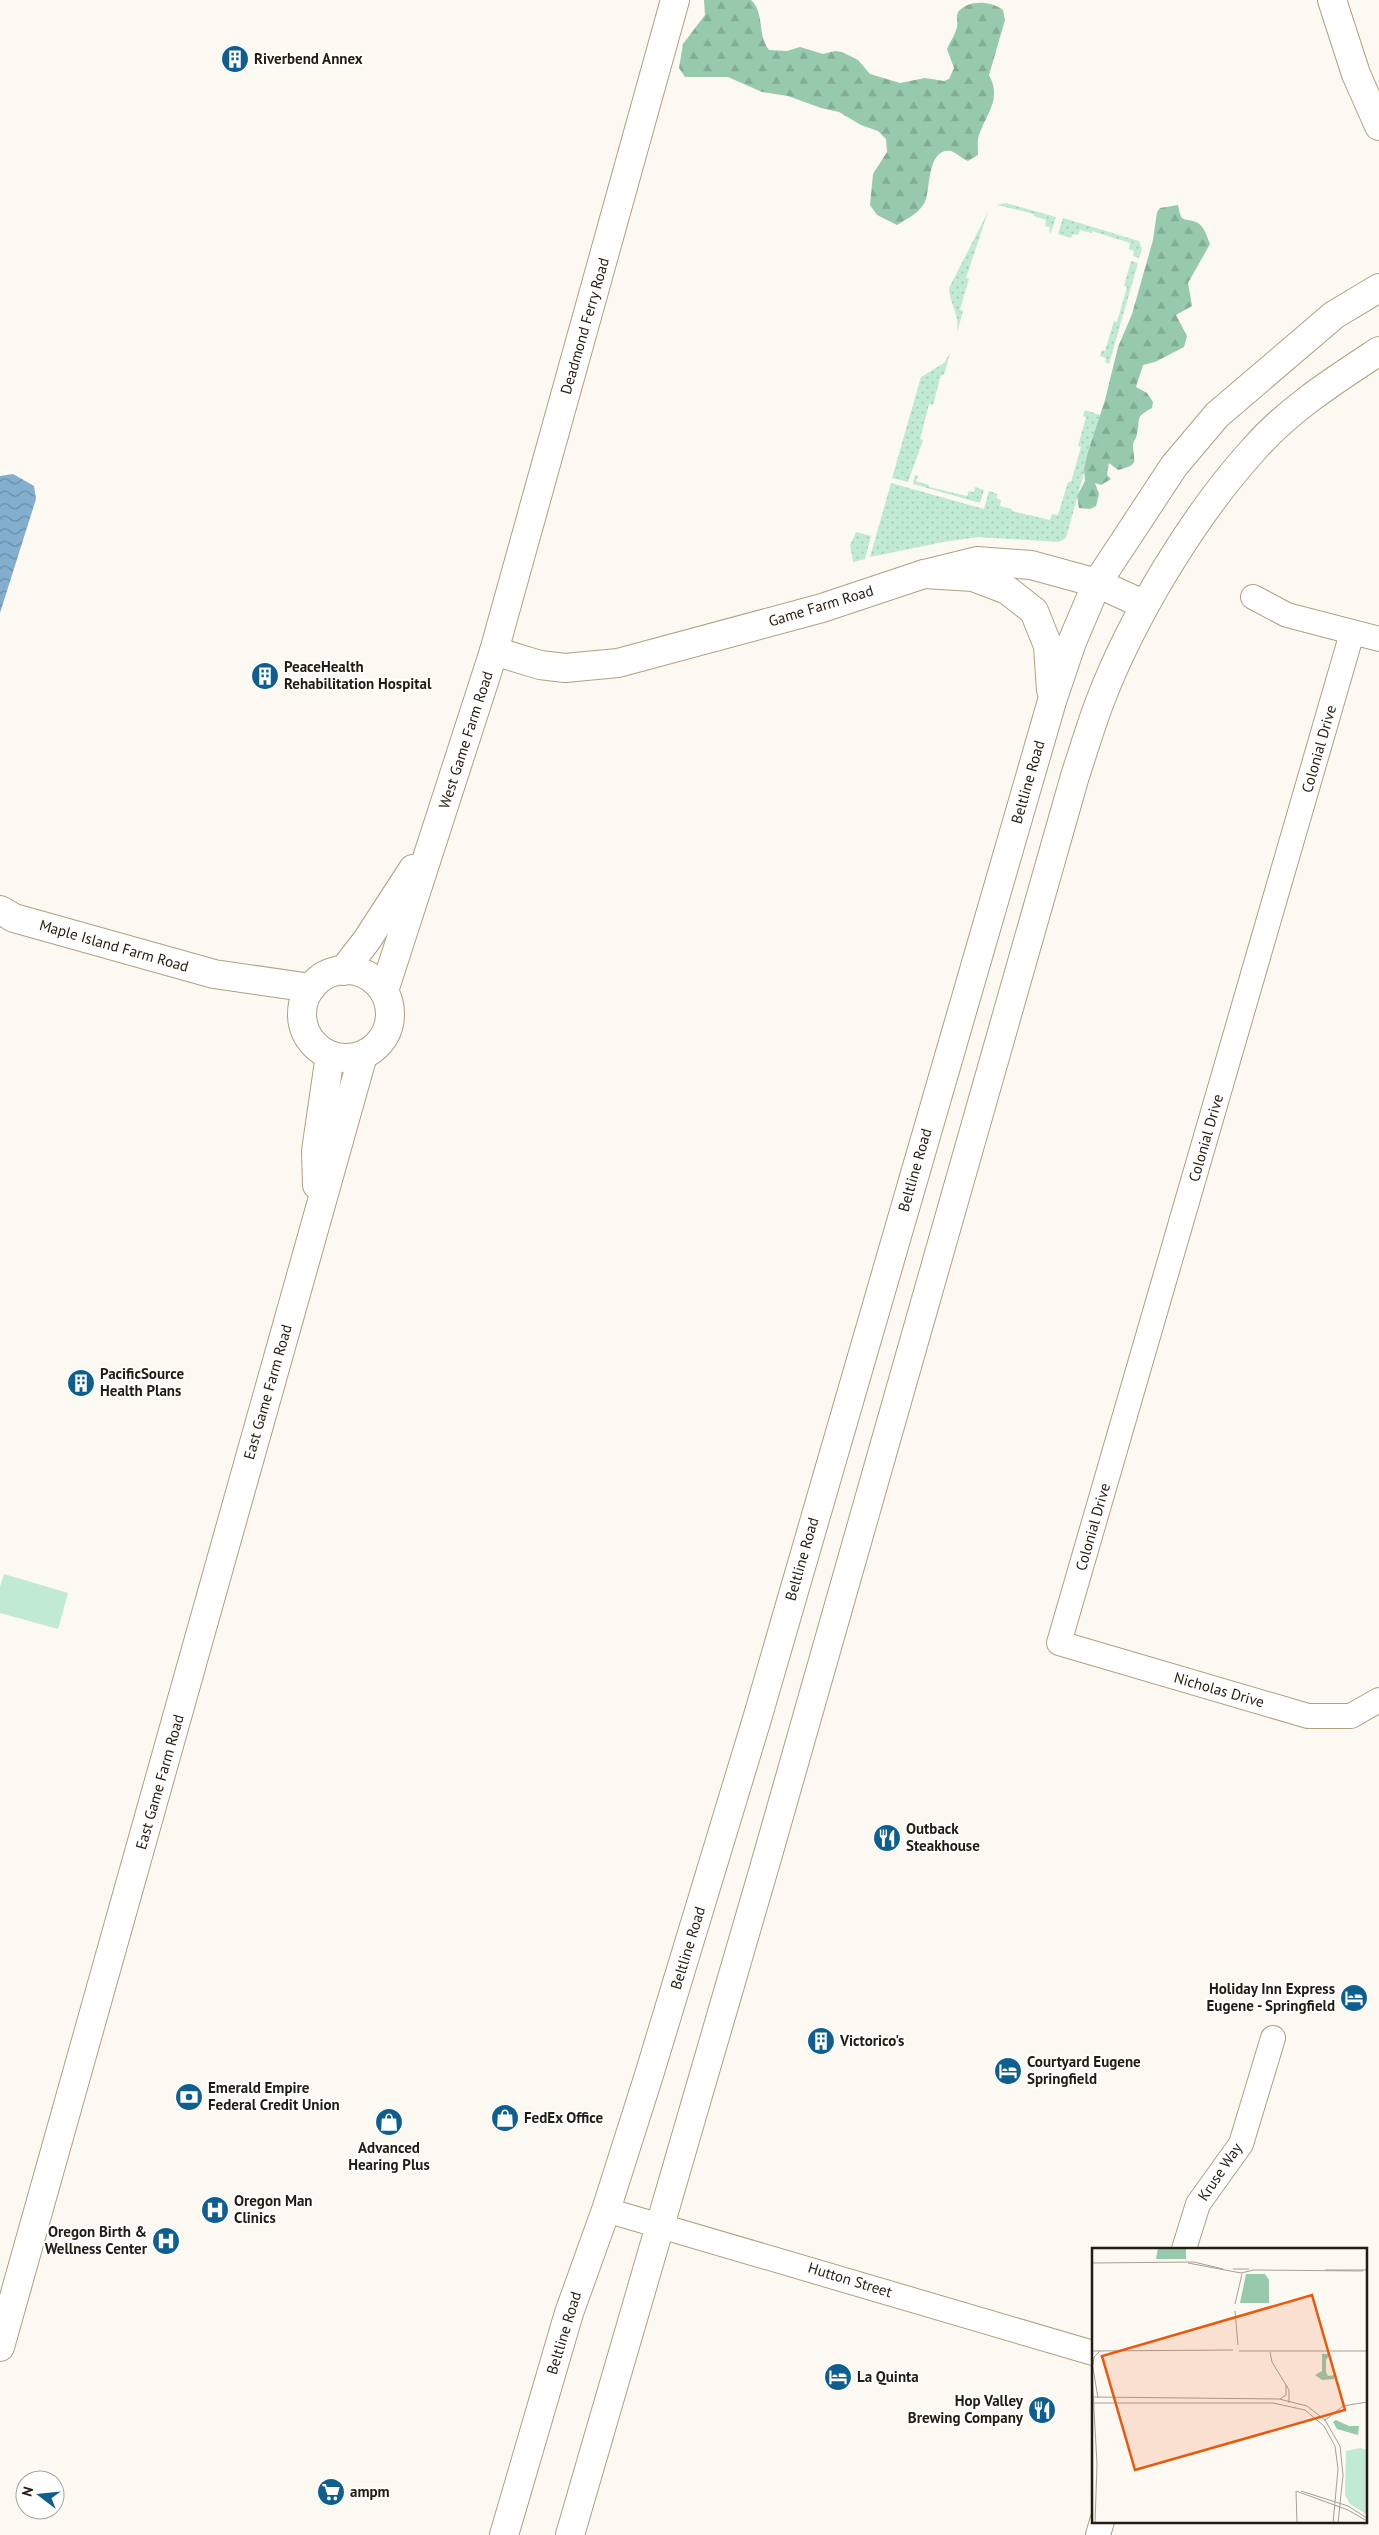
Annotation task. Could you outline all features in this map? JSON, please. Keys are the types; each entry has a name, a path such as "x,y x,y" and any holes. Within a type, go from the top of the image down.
{"main road":[{"name":"Deadmond Ferry Road","path":"494,651 675,0"},
{"path":"1332,0 1356,74 1379,126"},
{"name":"Beltline Road","path":"504,2535 569,2313 606,2210 757,1719 1052,702 1072,642 1098,583 1174,466 1217,415 1334,316 1379,288"},
{"path":"570,2535 659,2223 767,1858 1075,776 1099,703 1145,605 1202,515 1254,448 1311,396 1379,351"},
{"name":"Game Farm Road","path":"494,651 540,665 565,668 618,663 822,608 924,574 977,561 1031,566 1098,583 1145,605"},
{"path":"924,574 973,577 1007,590 1034,611 1048,646 1052,702"},
{"name":"West Game Farm Road","path":"384,991 494,651"},
{"name":"West Game Farm Road","path":"343,971 373,932 437,829"},
{"name":"Maple Island Farm Road","path":"5,915 307,1001"},
{"path":"343,971 359,972 373,979 384,991 389,1002 388,1028 374,1049 363,1055 341,1058 330,1055 310,1038 304,1026 307,1001 331,973 343,971"},
{"name":"East Game Farm Road","path":"317,1216 316,1151 330,1055"},
{"name":"East Game Farm Road","path":"0,2347 363,1055"}],"street":[{"path":"1253,597 1288,615 1379,639"},
{"name":"Colonial Drive","path":"1059,1643 1352,633"},
{"name":"Nicholas Drive","path":"1059,1643 1308,1716 1351,1716 1379,1700"},
{"name":"Kruse Way","path":"1184,2248 1198,2204 1241,2144 1273,2038"},
{"name":"Hutton Street","path":"606,2210 659,2223 1092,2353"},
{"path":"1098,2535 1102,2522"}],"green space":[{"path":"704,0 751,0 758,11 763,38 769,50 787,51 800,47 823,54 835,51 842,52 858,60 870,74 900,83 925,78 944,81 949,79 954,68 947,49 957,27 958,12 962,8 973,3 985,3 1003,10 1005,20 989,75 993,84 994,98 979,135 978,155 968,161 951,151 943,151 934,161 926,199 918,211 897,225 877,215 870,205 873,174 887,152 886,139 878,131 861,125 839,112 821,108 788,96 762,92 728,77 685,77 679,68 683,44 705,15"},
{"path":"1006,203 1056,217 1051,233 1049,232 1050,227 1045,226 1046,220 1034,216 1034,214 997,205"},
{"path":"1178,205 1183,219 1199,224 1210,244 1188,283 1192,306 1176,315 1187,336 1184,347 1155,362 1143,365 1136,387 1147,393 1153,402 1152,408 1139,418 1137,436 1133,444 1134,462 1130,466 1118,470 1109,463 1107,475 1111,479 1101,485 1095,483 1099,494 1096,506 1090,509 1079,508 1077,496 1085,481 1084,469 1088,452 1105,400 1118,347 1132,314 1153,240 1157,212 1160,208"},
{"path":"988,212 966,278 969,279 960,309 963,311 957,333 957,320 949,288"},
{"path":"1063,218 1139,241 1142,249 1139,258 1133,256 1134,251 1129,249 1130,243 1092,231 1092,233 1080,230 1078,235 1073,234 1071,238 1058,234"},
{"path":"1131,261 1138,263 1109,364 1105,362 1106,358 1100,356 1102,350 1105,351 1114,321 1117,322 1127,287 1124,286"},
{"path":"950,353 944,375 941,375 933,405 929,404 920,439 923,440 908,482 892,478 921,377 944,363"},
{"path":"1085,410 1100,415 1066,538 1059,542 978,537 870,557 891,483 984,509 989,491 998,494 996,498 1001,500 1000,506 1012,509 1012,511 1050,520 1052,514 1058,515 1068,482 1071,482 1081,447 1078,446 1086,417 1083,416"},
{"path":"915,475 918,476 916,481 929,485 929,487 967,496 969,491 974,492 975,487 984,490 980,503 913,484"},
{"path":"856,532 871,536 865,559 853,562 850,545"},
{"path":"4,1574 68,1593 58,1629 0,1613 0,1587"}],"water":[{"path":"13,474 34,486 36,499 0,613 0,476"}],"place":[{"name":"Riverbend Annex","path":"235,59"},
{"name":"PeaceHealth Rehabilitation Hospital","path":"265,676"},
{"name":"PacificSource Health Plans","path":"81,1383"},
{"name":"Outback Steakhouse","path":"887,1838"},
{"name":"Holiday Inn Express Eugene - Springfield","path":"1354,1998"},
{"name":"Victorico's","path":"821,2041"},
{"name":"Courtyard Eugene Springfield","path":"1008,2071"},
{"name":"Emerald Empire Federal Credit Union","path":"189,2097"},
{"name":"FedEx Office","path":"505,2118"},
{"name":"Advanced Hearing Plus","path":"389,2122"},
{"name":"Oregon Man Clinics","path":"215,2210"},
{"name":"Oregon Birth & Wellness Center","path":"166,2241"},
{"name":"La Quinta","path":"838,2377"},
{"name":"Hop Valley Brewing Company","path":"1042,2410"},
{"name":"ampm","path":"331,2492"}]}
